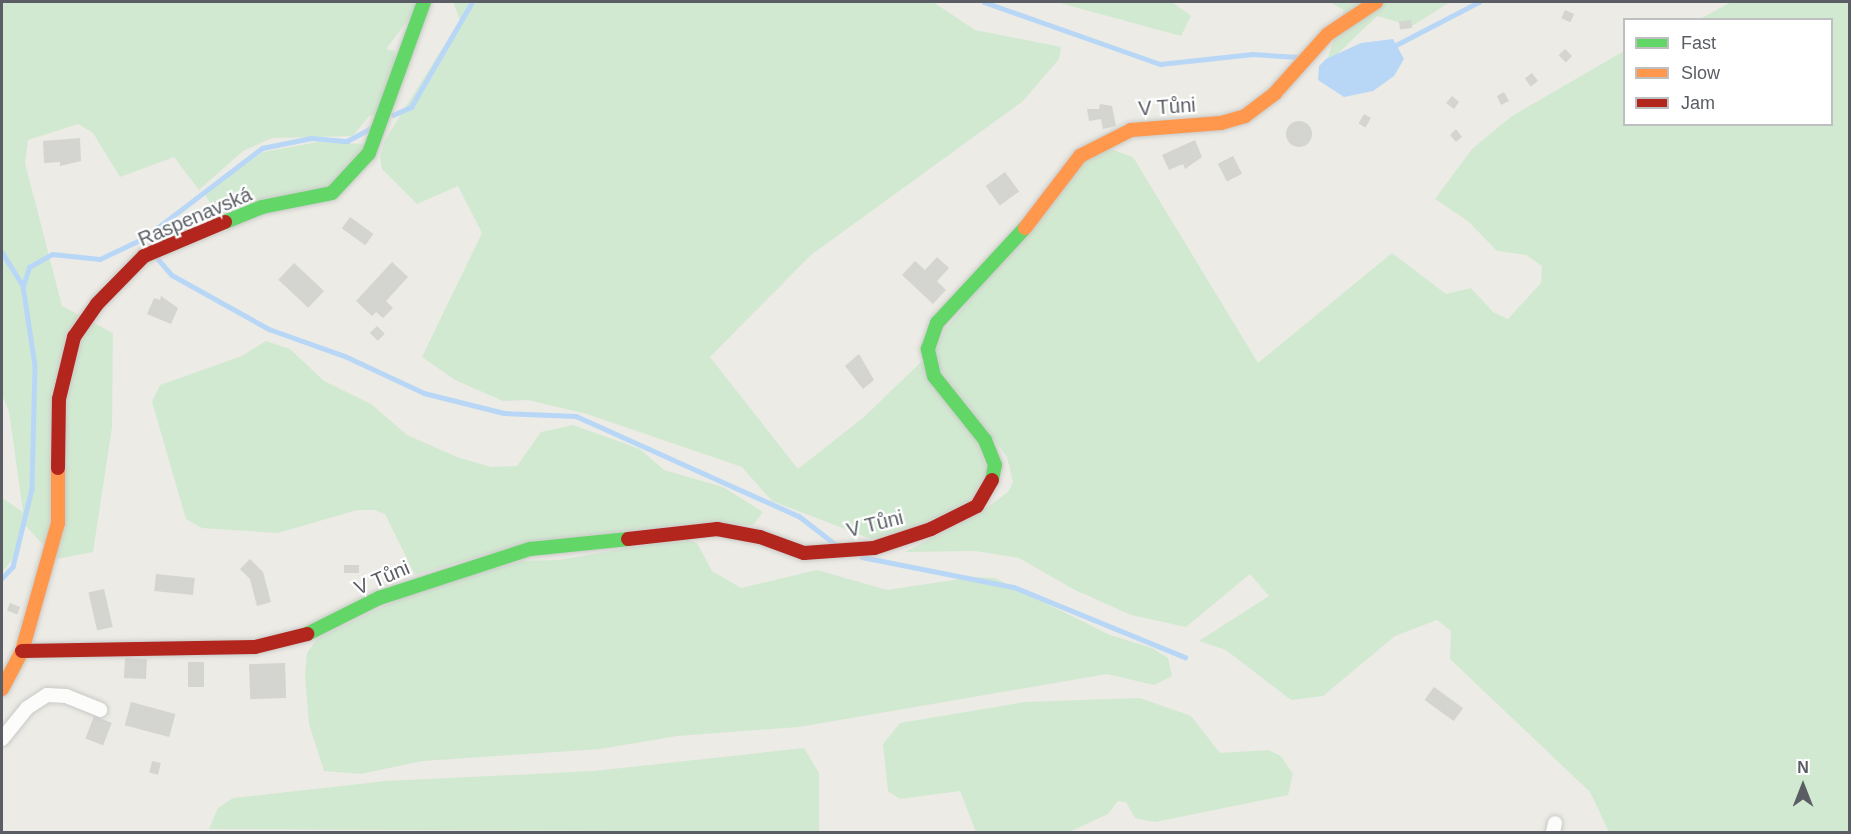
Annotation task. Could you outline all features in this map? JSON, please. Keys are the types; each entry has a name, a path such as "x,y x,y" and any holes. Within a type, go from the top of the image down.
{"street":[{"name":"Raspenavská","path":"2,689 22,651 58,523 59,399 74,337 97,304 144,256 262,207 332,193 369,153 424,2"},
{"name":"V Tůni","path":"22,651 255,647 294,641 379,598 530,549 717,529 760,537 804,553 832,553 874,548 931,529 977,507 991,485 994,465 986,440 934,376 928,349 937,323 1015,240 1088,150 1131,130 1221,123 1245,116 1275,93 1328,34 1376,2"},
{"path":"2,739 27,708 47,695 66,696 100,710"}],"green space":[{"path":"2,2 422,2 386,49 395,51 396,62 379,115 369,116 353,136 272,138 243,151 199,190 174,157 120,177 93,133 78,124 28,140 25,163 62,306 113,333 112,427 93,552 56,559 26,526 13,558 2,573 2,498 23,512 9,411 2,395"},
{"path":"453,2 933,2 975,30 1061,47 1059,59 1023,101 811,255 710,357 798,469 864,417 922,361 970,427 989,472 972,501 934,523 874,540 772,501 742,467 587,414 528,400 503,401 455,380 422,357 482,233 458,186 417,204 382,169 380,157 385,140 460,20"},
{"path":"1056,2 1172,2 1191,16 1181,36"},
{"path":"1330,2 1450,2 1412,26 1377,16 1325,66 1344,10"},
{"path":"1731,2 1849,2 1849,832 1609,832 1590,792 1450,659 1451,631 1437,620 1395,636 1323,696 1291,700 1226,650 1199,641 1269,596 1250,574 1186,627 1131,615 1073,589 1019,558 975,551 905,552 981,512 1008,492 1013,482 1007,457 939,368 935,352 945,330 1080,163 1108,148 1133,157 1258,363 1392,253 1446,294 1471,288 1493,312 1508,319 1541,283 1542,266 1526,255 1497,251 1468,221 1435,199 1472,149 1512,116 1623,52 1623,126 1833,126 1833,18 1702,18"},
{"path":"318,142 366,144 324,191 219,217 204,193 263,152"},
{"path":"266,341 290,349 324,381 371,404 407,435 457,457 491,467 517,466 541,432 573,425 640,449 664,470 723,487 763,512 753,525 707,523 535,541 415,575 385,514 374,510 357,510 278,533 202,528 186,519 152,402 160,385 242,356"},
{"path":"684,538 697,543 712,571 741,588 817,570 887,590 974,577 995,578 1110,635 1152,648 1168,658 1172,676 1154,685 1107,674 799,727 677,736 600,749 423,761 360,774 324,771 309,724 305,676 307,653 317,639 417,590 522,561 559,560"},
{"path":"1140,698 1191,716 1220,753 1268,750 1281,756 1293,774 1288,795 1155,822 1135,818 1126,802 1118,801 1108,814 1069,832 976,832 960,791 900,799 888,791 883,744 900,723 1025,702"},
{"path":"804,748 819,773 819,832 209,829 218,808 233,798 386,781 594,771"}],"water":[{"path":"1393,39 1404,59 1394,76 1373,91 1344,97 1318,80 1319,66 1326,59 1361,43"}],"building":[{"path":"1565,10 1574,14 1570,22 1561,18"},
{"path":"1411,20 1412,28 1400,29 1399,21"},
{"path":"1565,49 1572,56 1566,62 1559,55"},
{"path":"1532,73 1538,81 1531,86 1525,78"},
{"path":"1504,92 1509,101 1501,105 1497,96"},
{"path":"1452,96 1459,102 1454,109 1446,103"},
{"path":"1100,104 1112,106 1116,126 1103,129 1101,119 1089,121 1087,109 1099,109"},
{"path":"1364,114 1371,118 1365,128 1358,124"},
{"path":"1299,121 1308,125 1312,134 1308,143 1299,147 1290,143 1286,134 1290,125"},
{"path":"1456,129 1462,137 1456,142 1450,135"},
{"path":"80,138 81,161 60,166 60,162 44,163 43,141"},
{"path":"1195,140 1202,157 1185,169 1183,164 1169,170 1162,155"},
{"path":"1233,156 1242,174 1227,182 1218,164"},
{"path":"1005,172 1019,191 1000,206 986,186"},
{"path":"350,217 373,234 365,245 342,228"},
{"path":"937,257 949,268 937,281 946,290 933,304 902,275 915,261 925,270"},
{"path":"392,262 408,277 386,301 393,308 383,318 376,312 372,316 356,301"},
{"path":"294,263 324,291 308,308 278,280"},
{"path":"161,296 178,308 171,324 147,314 154,298 160,300"},
{"path":"377,326 385,334 378,341 370,333"},
{"path":"859,354 874,380 863,389 845,366"},
{"path":"250,559 263,572 271,602 257,606 250,579 240,569"},
{"path":"344,565 359,565 359,573 344,573"},
{"path":"156,574 195,578 193,595 154,591"},
{"path":"104,589 113,627 97,631 88,593"},
{"path":"10,603 20,607 17,615 7,610"},
{"path":"125,658 147,659 146,679 124,678"},
{"path":"188,662 204,662 204,687 188,687"},
{"path":"285,663 286,698 250,699 249,664"},
{"path":"1434,687 1463,708 1454,721 1425,700"},
{"path":"131,702 175,714 169,737 125,725"},
{"path":"94,716 112,723 103,745 85,738"},
{"path":"152,761 161,763 158,775 149,773"}],"waterway":[{"path":"393,115 411,107 472,2"},
{"path":"984,2 1160,64 1252,54 1298,57"},
{"path":"1394,46 1479,2"},
{"path":"23,286 29,267 52,254 100,259 144,238 262,148 311,138 347,141 371,128"},
{"path":"2,252 23,286 35,365 32,489 13,567 2,579"},
{"path":"158,259 172,275 269,329 345,356 424,393 504,413 576,416 799,516 839,547"},
{"path":"862,557 1014,587 1185,657"}],"traffic: fast":[{"path":"225,222 262,207 332,193 369,153 424,2"},
{"path":"992,480 995,465 985,440 934,376 928,349 937,323 1025,228"},
{"path":"307,634 379,598 530,549 628,539"}],"traffic: slow":[{"path":"1025,228 1080,156 1131,130 1221,123 1245,116 1275,93 1328,34 1376,2"},
{"path":"2,689 22,651 58,523 58,468"}],"traffic: jam":[{"path":"58,468 59,399 74,337 97,304 144,256 225,222"},
{"path":"628,539 717,529 760,537 804,553 874,548 931,529 977,506 992,480"},
{"path":"22,651 255,647 307,634"}]}
